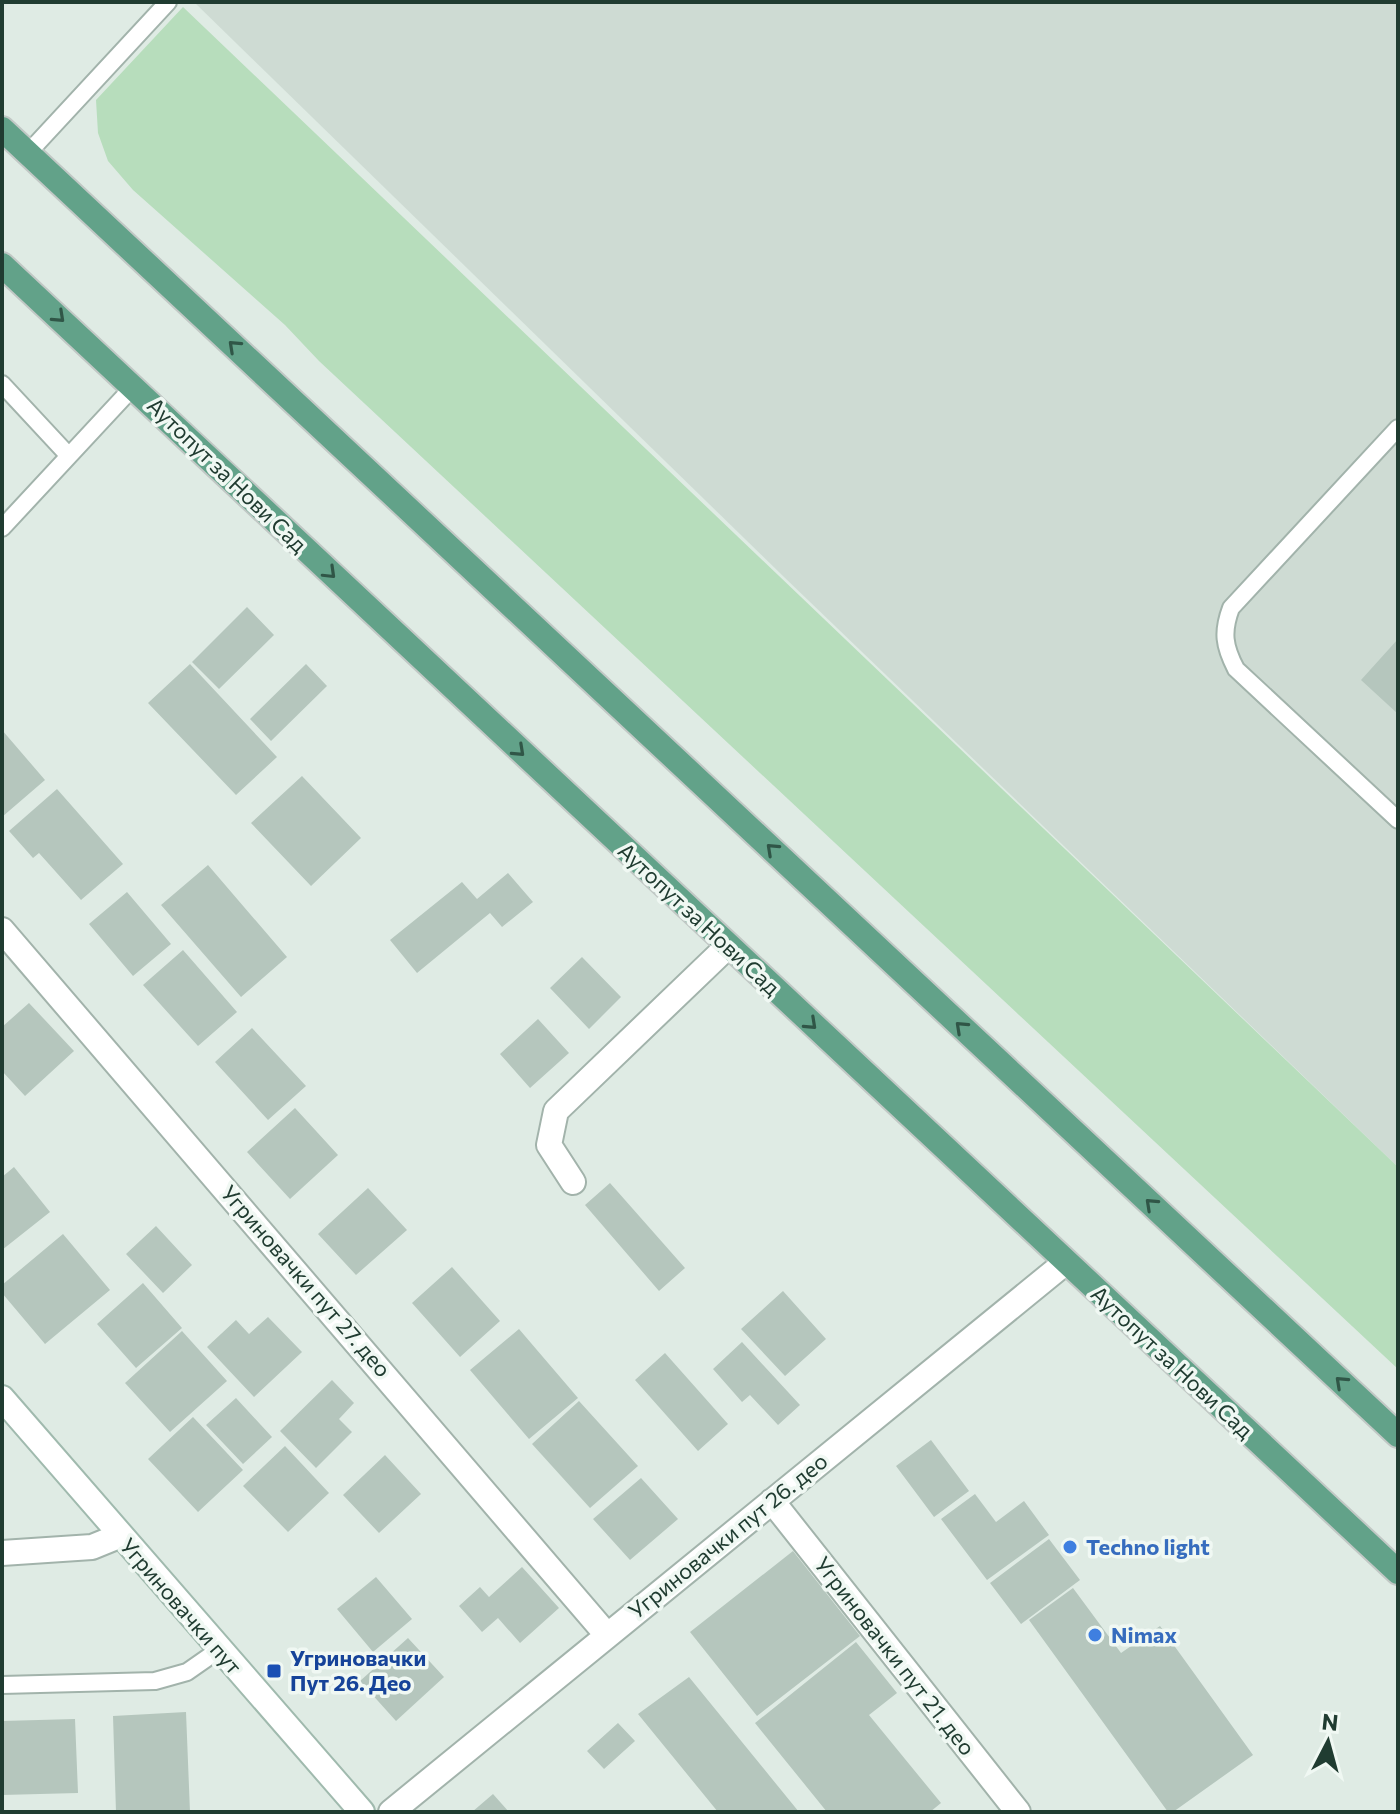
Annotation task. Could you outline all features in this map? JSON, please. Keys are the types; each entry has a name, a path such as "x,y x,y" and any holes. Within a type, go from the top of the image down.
{"main road":[{"path":"2,129 1398,1435"},
{"name":"Аутопут за Нови Сад","path":"2,265 1398,1572"}],"street":[{"name":"Угриновачки пут 27. део","path":"2,930 607,1635"},
{"path":"573,1182 549,1145 556,1111 728,946"},
{"name":"Угриновачки пут 26. део","path":"391,1812 1066,1262"},
{"name":"Угриновачки пут","path":"2,1398 362,1812"},
{"name":"Угриновачки пут 21. део","path":"772,1501 1018,1812"},
{"path":"2,1553 92,1547 119,1536"}],"lane":[{"path":"28,153 168,2"},
{"path":"2,384 69,456"},
{"path":"2,528 134,386"},
{"path":"1398,428 1231,608 1224,636 1224,647 1236,669 1398,820"},
{"path":"2,1685 155,1681 187,1672 220,1649"}],"shaded area":[{"path":"194,2 1398,2 1398,1167 784,577"}],"green space":[{"path":"183,7 1398,1167 1398,1369 319,361 285,325 133,190 108,161 98,133 96,100"}],"building":[{"path":"247,607 274,635 219,689 192,662"},
{"path":"1398,639 1398,714 1361,680"},
{"path":"190,664 277,757 236,795 148,703"},
{"path":"306,664 327,686 271,741 250,719"},
{"path":"2,730 45,780 2,817"},
{"path":"302,776 361,838 311,886 251,823"},
{"path":"57,789 123,864 81,900 39,853 33,858 9,831"},
{"path":"208,865 287,957 241,997 161,905"},
{"path":"508,873 533,902 502,927 490,913 417,973 390,940 462,882 477,899"},
{"path":"127,892 171,944 133,976 89,924"},
{"path":"183,950 237,1012 198,1046 143,985"},
{"path":"582,957 621,997 589,1029 550,988"},
{"path":"29,1003 74,1051 25,1096 2,1071 2,1027"},
{"path":"538,1019 569,1053 530,1088 500,1054"},
{"path":"252,1028 306,1086 268,1120 215,1062"},
{"path":"295,1108 338,1155 290,1199 247,1152"},
{"path":"14,1167 50,1212 2,1250 2,1177"},
{"path":"610,1183 685,1268 659,1291 585,1205"},
{"path":"368,1188 407,1230 356,1275 318,1234"},
{"path":"156,1226 192,1265 163,1293 126,1254"},
{"path":"63,1234 110,1290 45,1344 2,1293 2,1285"},
{"path":"452,1267 500,1321 460,1357 412,1303"},
{"path":"143,1283 182,1328 136,1368 97,1324"},
{"path":"783,1291 826,1339 785,1376 741,1329"},
{"path":"268,1317 302,1352 254,1397 207,1347 236,1320 249,1334"},
{"path":"519,1329 578,1398 529,1439 470,1370"},
{"path":"182,1331 227,1381 170,1432 125,1383"},
{"path":"742,1342 800,1405 778,1425 750,1395 742,1402 713,1369"},
{"path":"665,1353 728,1424 698,1451 635,1380"},
{"path":"332,1380 354,1403 339,1419 352,1432 316,1468 280,1431"},
{"path":"236,1398 272,1437 243,1464 206,1425"},
{"path":"579,1401 638,1466 590,1508 532,1444"},
{"path":"193,1417 243,1470 198,1512 148,1459"},
{"path":"931,1440 969,1491 934,1517 896,1466"},
{"path":"285,1446 329,1493 288,1532 243,1486"},
{"path":"385,1455 421,1494 379,1533 343,1495"},
{"path":"641,1478 678,1519 630,1560 593,1519"},
{"path":"975,1494 996,1522 1024,1501 1049,1535 987,1580 941,1519"},
{"path":"1049,1539 1080,1580 1021,1624 990,1583"},
{"path":"793,1551 860,1636 757,1716 690,1632"},
{"path":"522,1567 559,1608 520,1643 498,1618 482,1632 459,1606 480,1587 489,1597"},
{"path":"376,1577 412,1619 373,1652 337,1609"},
{"path":"1073,1588 1121,1653 1160,1626 1253,1755 1173,1812 1168,1812 1029,1620"},
{"path":"408,1638 444,1677 396,1721 360,1681"},
{"path":"856,1642 897,1693 869,1715 941,1803 930,1812 827,1812 755,1723"},
{"path":"689,1677 799,1812 718,1812 638,1714"},
{"path":"186,1712 190,1812 116,1812 113,1716"},
{"path":"75,1719 78,1793 2,1795 2,1721"},
{"path":"618,1723 635,1741 604,1769 587,1751"},
{"path":"493,1794 509,1812 472,1812"}],"place":[{"name":"Techno light","path":"1070,1547"},
{"name":"Nimax","path":"1095,1635"},
{"name":"Угриновачки Пут 26. Део","path":"274,1671"}]}
